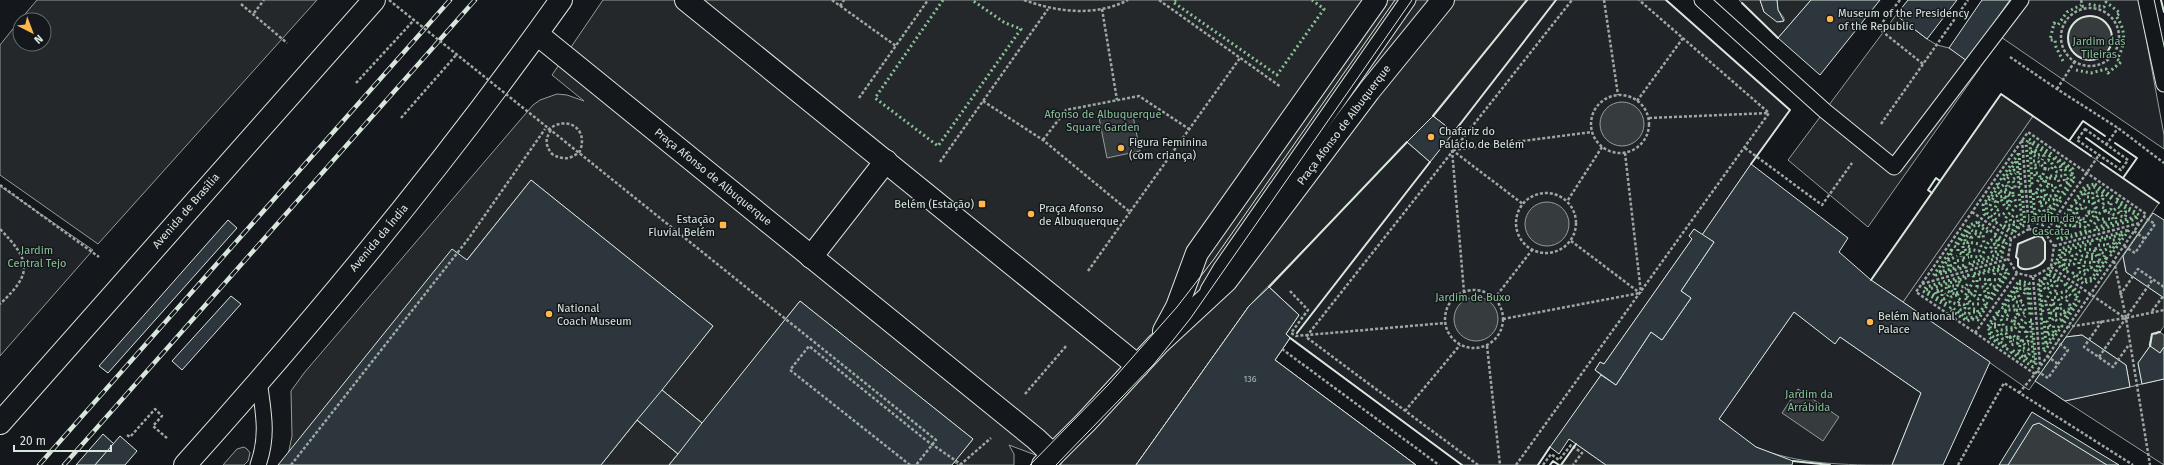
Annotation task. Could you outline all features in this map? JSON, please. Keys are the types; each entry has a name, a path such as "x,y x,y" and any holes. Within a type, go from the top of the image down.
{"main road":[{"name":"Avenida de Brasília","path":"0,423 374,0"},
{"name":"Avenida da Índia","path":"185,465 399,214 497,90 561,0"},
{"path":"686,0 1138,366"},
{"name":"Praça Afonso de Albuquerque","path":"1158,344 1177,307 1197,253 1304,104 1376,0"},
{"name":"Praça Afonso de Albuquerque","path":"537,34 1036,439 1053,462 1158,344 1226,281 1369,91 1443,0"},
{"path":"811,256 886,162"}],"lane":[{"name":"Praça Afonso de Albuquerque","path":"1200,305 1221,268 1408,0"},
{"path":"1702,0 1825,111 1894,167 1990,43 2021,0"},
{"path":"2146,0 2164,84"},
{"path":"258,465 263,451 266,432 259,380"}],"path":[{"path":"254,13 264,0"},
{"path":"389,0 457,54 548,130 936,440 916,465"},
{"path":"832,0 896,46"},
{"path":"840,6 844,0"},
{"path":"859,98 928,0"},
{"path":"1024,0 1048,9 1074,11 1102,9 1128,0"},
{"path":"1159,0 1304,104"},
{"path":"1306,337 1452,150 1572,0"},
{"path":"1604,0 1618,95"},
{"path":"1639,0 1769,114"},
{"path":"1900,0 1878,28 1923,64"},
{"path":"1745,148 1822,205 1968,0"},
{"path":"2081,0 2083,8"},
{"path":"241,4 254,13 287,43"},
{"path":"2083,8 2094,8 2105,12 2116,25 2118,41 2114,52 2107,60 2096,65 2085,66 2075,61 2066,54 2061,44 2061,32 2065,22 2072,13 2083,8"},
{"path":"940,162 1048,9"},
{"path":"1102,9 1117,100"},
{"path":"356,83 414,20"},
{"path":"1637,101 1683,38"},
{"path":"1990,43 2056,89 2118,128 2164,163"},
{"path":"401,118 457,54"},
{"path":"1088,270 1240,58"},
{"path":"2056,89 2075,61"},
{"path":"1618,95 1628,96 1637,101 1643,106 1649,118 1646,136 1637,147 1626,153 1609,151 1602,148 1592,132 1591,124 1596,108 1601,102 1618,95"},
{"path":"1043,140 1066,110 1139,96 1189,129"},
{"path":"983,102 1043,140 1130,212"},
{"path":"1649,118 1769,114"},
{"path":"1516,465 1769,114"},
{"path":"291,465 469,238 548,130 558,123 570,124 576,128 582,138 580,150 571,158 563,159 552,154 546,143 548,130"},
{"path":"2106,145 2118,128"},
{"path":"2085,129 2106,145 2128,160 2121,170 2077,140 2085,129"},
{"path":"1452,150 1592,132"},
{"path":"2019,393 2035,374 2146,214 2028,132 1916,292 2035,374"},
{"path":"2022,140 2029,229"},
{"path":"1568,200 1602,148"},
{"path":"1452,150 1523,204"},
{"path":"1452,150 1464,292"},
{"path":"1626,153 1641,293"},
{"path":"2045,233 2099,155"},
{"path":"0,185 98,257"},
{"path":"1545,193 1554,193 1568,200 1576,218 1576,227 1571,241 1563,248 1548,253 1532,250 1525,245 1517,229 1516,220 1523,204 1537,194 1545,193"},
{"path":"1972,212 2011,239"},
{"path":"2124,246 2135,253 2145,239 2155,224 2144,217"},
{"path":"2054,246 2140,222"},
{"path":"0,229 16,245 24,260 24,275 16,290 0,304"},
{"path":"2011,239 2029,229 2045,233 2054,246 2051,267"},
{"path":"2134,231 2145,239"},
{"path":"2011,239 2008,259 2017,273 2033,276 2051,267"},
{"path":"1571,241 1641,293"},
{"path":"1494,299 1532,250"},
{"path":"1922,284 2008,259"},
{"path":"2114,260 2120,295 2126,318 2129,345 2150,465"},
{"path":"2051,267 2126,318"},
{"path":"2120,295 2138,270 2164,287"},
{"path":"1975,333 2017,273"},
{"path":"2033,276 2040,365"},
{"path":"2098,357 2153,280"},
{"path":"1290,291 1308,310 1292,333 1296,336 1306,337 1445,323"},
{"path":"1464,292 1483,292 1494,299 1502,311 1503,319 1497,337 1486,346 1477,348 1460,345 1448,332 1445,323 1446,311 1452,300 1464,292"},
{"path":"1503,319 1641,293"},
{"path":"2152,312 2164,295"},
{"path":"2067,327 2126,318 2164,310"},
{"path":"2102,321 2084,347 2113,367 2129,345"},
{"path":"1306,337 1478,465"},
{"path":"2037,371 2048,378 2068,350 2057,342"},
{"path":"1405,411 1460,345"},
{"path":"910,465 790,370 809,346 928,441 961,465"},
{"path":"1486,346 1500,465"},
{"path":"1282,349 1439,465"},
{"path":"2047,356 2058,364"},
{"path":"1958,465 2004,383 2134,465"},
{"path":"127,435 130,437 155,409 162,416 154,426 168,440"},
{"path":"1543,465 1551,454 1559,460 1571,445 1582,453 1573,465"}],"green space":[{"name":"Jardim de Buxo","path":"1527,0 1666,0 1790,110 1702,235 1694,229 1689,236 1692,239 1604,364 1600,362 1595,370 1601,375 1538,465 1462,465 1286,334 1298,315 1269,287 1407,142 1430,162 1453,132 1433,116"},
{"name":"Jardim das Tileiras","path":"2027,0 2139,0 2164,135 2164,149 2001,37"},
{"name":"Jardim da Cascata","path":"2033,116 2159,203 2029,390 1903,302"},
{"name":"Jardim Central Tejo","path":"0,186 93,250 0,356"},
{"name":"Jardim da Arrábida","path":"1794,312 1835,343 1840,337 1921,393 1892,465 1822,463 1805,461 1772,453 1751,444 1719,419"},
{"path":"2164,379 2164,465 2065,401"}],"shaded area":[{"path":"37,0 317,0 98,244 0,175 0,45 12,30 12,52 52,52 52,12 27,12"},
{"name":"Praça Afonso de Albuquerque","path":"603,0 1527,0 1433,116 1249,306 1136,465 1062,465 1009,445 1014,454 1014,465 958,465 954,462 973,439 800,301 669,465 601,465 713,326 531,180 302,465 281,465 288,455 292,436 291,391 304,373 533,105 540,100 557,94 567,95 584,101 552,75"},
{"path":"1739,0 1760,0 1764,12 1780,22 1784,21 1784,18 1778,10 1777,0 1811,0 1778,38"},
{"path":"1896,15 1927,39 1937,45 1949,48 1980,68 1868,227 1788,160"},
{"path":"2086,16 2094,16 2106,22 2112,34 2112,42 2106,54 2094,60 2086,60 2074,54 2068,42 2068,34 2074,22"},
{"path":"2001,94 2033,116 1903,302 1871,280"},
{"path":"1622,102 1634,106 1640,112 1644,124 1640,136 1634,142 1622,146 1610,142 1604,136 1600,124 1604,112 1610,106"},
{"path":"1132,111 1140,151 1107,158 1099,118"},
{"path":"1547,202 1559,206 1565,212 1569,224 1565,236 1559,242 1547,246 1535,242 1529,236 1525,224 1529,212 1535,206"},
{"path":"2037,236 2042,237 2045,242 2045,259 2036,267 2028,269 2021,268 2018,266 2018,259 2016,257 2018,244"},
{"path":"2123,256 2126,272 2164,298 2164,326 2160,332 2152,335 2150,346 2138,363 2142,384 2130,387 2126,365 2082,335 2066,337"},
{"path":"1476,297 1488,301 1494,307 1498,319 1494,331 1488,337 1476,341 1464,337 1458,331 1454,319 1458,307 1464,301"},
{"path":"2158,331 2164,335 2164,347 2160,353 2149,345 2152,334 2157,334"},
{"path":"1798,389 1839,417 1823,441 1782,413"},
{"path":"2039,423 2107,465 2008,465 2033,425"},
{"path":"1576,444 1606,465 1561,465"},
{"path":"244,447 250,453 248,461 244,465 223,465 237,449"}],"building":[{"path":"1760,0 1777,0 1778,10 1784,21 1777,22 1764,12"},
{"name":"Museum of the Presidency of the Republic","path":"1811,0 1880,0 1820,75 1778,38"},
{"path":"1908,0 1957,0 1927,39 1896,15"},
{"path":"1982,0 2010,0 1967,61 1949,48"},
{"name":"Chafariz do Palácio de Belém","path":"1433,116 1454,132 1430,162 1407,142"},
{"name":"Belém National Palace","path":"1751,164 1848,238 1839,252 1871,280 1990,362 1943,465 1892,465 1921,393 1840,337 1835,344 1794,312 1719,419 1756,447 1793,461 1792,465 1606,465 1569,439 1559,454 1550,447 1601,375 1616,385 1651,332 1662,340 1691,298 1681,291 1714,242 1702,235"},
{"name":"National Coach Museum","path":"531,180 713,326 662,390 702,423 800,301 973,439 952,465 669,465 678,454 637,420 601,465 278,465 452,249 467,260"},
{"path":"2153,213 2164,220 2164,298 2126,272 2123,256"},
{"path":"228,220 237,228 108,373 99,366"},
{"path":"1694,229 1714,242 1681,291 1691,298 1662,340 1651,332 1616,385 1595,370 1600,362 1604,364 1692,239 1689,236"},
{"path":"1269,287 1299,315 1286,334 1290,338 1275,360 1416,465 1136,465 1249,306"},
{"path":"1269,287 1299,315 1286,334 1290,338 1275,360 1416,465 1136,465 1249,306"},
{"path":"231,296 241,304 182,370 172,361"},
{"path":"2082,335 2126,365 2130,387 2065,401 2035,381 2066,337"},
{"path":"2150,346 2160,353 2164,347 2164,379 2142,384 2138,363"},
{"path":"662,390 702,423 678,454 637,420"},
{"path":"2032,412 2119,465 2107,465 2039,423 2033,425 2008,465 1999,465"},
{"path":"103,434 114,444 95,465 76,465"},
{"path":"120,436 137,451 125,465 95,465"}],"tram line":[{"path":"1030,465 1109,384 1177,307 1214,259 1395,0"},
{"path":"1056,465 1154,364 1190,319 1412,0"}],"railway":[{"path":"39,465 450,0"},
{"path":"64,465 475,0"}],"hedge":[{"path":"943,0 875,98 938,146 1021,29 1005,23 972,0"},
{"path":"1176,0 1173,2 1277,75 1324,9 1312,0"},
{"path":"2076,70 2091,73 2106,69 2108,73 2121,62 2117,59 2122,48 2124,37 2122,27 2116,16 2120,13 2106,2 2104,7 2088,4"},
{"path":"2063,61 2056,47 2055,40 2050,40 2054,23 2058,25 2067,12 2081,5"},
{"path":"2029,139 2052,154 2050,156 2030,142 2032,186 2030,186 2026,143 2029,139"},
{"path":"2034,152 2037,152 2037,150 2032,151 2033,155 2039,158"},
{"path":"2019,153 2021,187 2019,187 2017,160 2003,181 2001,179 2019,153"},
{"path":"2038,155 2041,154 2044,156 2042,160"},
{"path":"2055,157 2073,169 2072,175 2075,179 2064,195 2062,193 2072,179 2070,170 2054,159 2055,157"},
{"path":"2045,169 2045,163 2048,160 2051,161 2053,166 2051,170 2048,169"},
{"path":"2033,161 2038,161 2045,169 2041,180"},
{"path":"2036,169 2034,165 2040,165"},
{"path":"2058,166 2061,169 2058,172 2055,169 2058,166"},
{"path":"2037,190 2048,176 2065,176 2065,169"},
{"path":"2009,183 2007,179 2014,170 2016,173 2015,174"},
{"path":"2035,176 2034,173 2038,173 2040,177 2036,184"},
{"path":"2015,178 2012,180 2015,184 2015,188"},
{"path":"2049,178 2058,179 2061,187"},
{"path":"2064,179 2065,183 2068,182 2068,179 2066,178"},
{"path":"2045,181 2049,182 2048,186"},
{"path":"1998,183 2000,185 1986,204 1987,213 1998,221 1996,223 1984,214 1983,205 1998,183"},
{"path":"2002,186 2005,184 2008,188 2010,186"},
{"path":"2095,184 2113,197 2112,199 2095,187 2086,189 2076,203 2074,202 2085,186 2095,184"},
{"path":"2052,191 2056,189 2054,185 2048,186 2044,190 2047,196 2055,196 2060,189"},
{"path":"2012,187 2013,194"},
{"path":"1996,202 1992,200 2000,194 1998,192 2008,189"},
{"path":"2040,210 2036,215 2042,218 2044,211 2036,193 2044,190"},
{"path":"2022,191 2025,225 2018,228 2013,234 2000,226 2002,224 2012,231 2022,223 2019,192 2022,191"},
{"path":"2030,191 2033,191 2035,220 2042,222 2059,197 2062,199 2043,225 2033,222 2030,191"},
{"path":"2004,192 2012,193 2016,202"},
{"path":"2089,194 2088,192 2085,194 2086,197 2089,197"},
{"path":"2088,226 2097,210 2092,195 2093,192 2098,192"},
{"path":"2005,199 2004,196 2000,197 2005,207 2008,209 2010,203 2006,197 2007,194 2010,196"},
{"path":"2041,198 2042,195 2047,196"},
{"path":"2043,199 2053,200 2057,195"},
{"path":"2100,195 2103,198 2100,201 2097,198 2100,195"},
{"path":"2117,199 2139,215 2136,219 2095,231 2094,228 2135,217 2136,215 2115,201 2117,199"},
{"path":"2006,202 2010,203 2012,200"},
{"path":"1990,206 1992,201"},
{"path":"1998,201 1995,208 1998,210 2001,208"},
{"path":"2083,201 2092,202 2096,210"},
{"path":"2104,208 2102,207 2103,204 2111,202 2111,209 2105,211"},
{"path":"2014,224 2013,226 2008,225 2005,220 2015,208 2017,203"},
{"path":"2040,203 2046,203 2051,207 2048,209 2046,208"},
{"path":"2081,204 2076,211 2079,218 2085,219 2089,211 2085,207 2082,208 2082,212"},
{"path":"2071,206 2073,207 2056,232 2060,238 2089,230 2090,232 2059,240 2053,232 2071,206"},
{"path":"2114,210 2118,207 2121,209 2121,212"},
{"path":"2077,208 2073,214 2077,223"},
{"path":"1991,209 1996,215 2002,215 2006,212"},
{"path":"2088,214 2092,211 2094,215"},
{"path":"2096,218 2100,213 2105,211 2115,215 2116,219"},
{"path":"2118,212 2120,216 2125,217 2127,212 2125,212 2124,215"},
{"path":"2108,219 2113,219 2111,214"},
{"path":"2015,222 2011,222 2010,219 2014,215 2018,217 2018,222"},
{"path":"2079,218 2082,222 2079,224"},
{"path":"2068,223 2066,220 2070,219 2074,227"},
{"path":"2068,230 2065,235 2062,235 2060,231 2066,225 2085,227 2085,219"},
{"path":"2094,224 2099,219 2104,219 2105,222 2102,222"},
{"path":"1978,222 1991,231 1989,233 1978,225 1970,227 1956,247 1954,246 1969,225 1978,222"},
{"path":"1969,234 1971,230 1973,231"},
{"path":"2129,230 2111,255 2109,254 2123,234 2098,241 2097,239 2129,230"},
{"path":"1975,231 1983,234 1984,244"},
{"path":"1971,238 1976,234 1979,236 1978,240"},
{"path":"1995,234 2007,242 2003,249 2002,257 1970,266 1970,263 2000,254 2004,243 1993,235 1995,234"},
{"path":"1963,253 1963,243 1965,244 1965,238 1968,235 1971,238"},
{"path":"1980,257 1991,240 1997,241 1999,247"},
{"path":"2092,240 2093,243 2063,251 2059,263 2069,270 2067,272 2055,263 2059,257 2060,249 2092,240"},
{"path":"2105,250 2113,245 2115,240 2111,240"},
{"path":"1970,253 1968,249 1979,251 1981,246 1979,244 1968,242 1967,246 1972,247"},
{"path":"2098,245 2108,245 2107,242"},
{"path":"1996,249 1995,244 1992,245 1990,250 1993,253 1998,251"},
{"path":"2095,249 2100,247"},
{"path":"1958,249 1958,252 1962,254 1961,257"},
{"path":"1965,249 1968,256 1978,257"},
{"path":"2064,259 2063,263 2065,265 2074,264 2077,254 2082,249"},
{"path":"2084,249 2094,250 2097,257"},
{"path":"2101,249 2100,252 2105,254 2104,257"},
{"path":"1951,250 1953,251 1940,272 1965,265 1966,267 1933,276 1951,250"},
{"path":"2064,255 2070,252 2072,256 2070,261 2066,260 2066,257"},
{"path":"2087,258 2086,255 2088,252"},
{"path":"2091,259 2094,259 2094,263 2083,262 2080,259 2082,256 2094,256 2092,253"},
{"path":"2091,267 2094,271 2097,268 2098,262 2100,263 2099,253"},
{"path":"1952,265 1948,267 1949,260 1957,256"},
{"path":"1963,258 1969,257"},
{"path":"2106,258 2108,259 2093,281 2088,281 2084,284 2072,275 2073,273 2084,280 2092,278 2106,258"},
{"path":"1955,264 1955,261 1964,260"},
{"path":"2079,262 2079,272 2087,275"},
{"path":"2003,265 2009,273 1991,300 1989,298 2006,274 2002,268 1973,276 1973,274 2003,265"},
{"path":"2084,265 2083,269 2086,272 2091,266"},
{"path":"1977,287 1977,279 1999,280 2001,273 1998,271 1995,272 1994,275"},
{"path":"2050,271 2062,280 2061,282 2050,275 2040,283 2043,314 2041,314 2038,281 2045,278 2050,271"},
{"path":"1968,275 1969,277 1926,290 1947,304 1946,306 1923,291 1926,287 1968,275"},
{"path":"1988,279 1994,287 1995,283"},
{"path":"1964,313 1969,314 1970,311 1965,296 1974,280"},
{"path":"2045,302 2050,293 2055,291 2057,286 2054,280 2048,281"},
{"path":"2019,281 2029,283 2032,315 2030,315 2027,286 2020,284 2003,308 2001,307 2019,281"},
{"path":"1960,283 1959,282 1957,285 1961,287 1966,286 1969,282"},
{"path":"1985,283 1989,292 1986,298"},
{"path":"2044,283 2043,286 2046,290 2052,286 2049,283 2047,284"},
{"path":"2066,283 2079,292 2077,297 2079,301 2064,323 2062,321 2076,301 2075,292 2065,285 2066,283"},
{"path":"1952,292 1949,286 1954,286"},
{"path":"1946,287 1947,291 1957,295 1966,288"},
{"path":"1980,294 1980,298 1978,299 1974,295 1977,287 1983,287 1986,295 1985,299 1981,302"},
{"path":"1955,288 1955,292 1958,293"},
{"path":"2018,315 2026,312 2017,292 2018,289 2023,288 2026,290 2023,296"},
{"path":"1938,291 1938,294 1936,294 1935,291 1940,289 1945,294"},
{"path":"1969,291 1970,295 1974,292"},
{"path":"2056,294 2066,291 2072,297"},
{"path":"1942,294 1944,299 1948,295"},
{"path":"1957,295 1951,297 1950,302 1957,304 1961,300 1958,298"},
{"path":"1967,296 1971,304 1979,304"},
{"path":"2061,298 2065,296 2068,298 2066,303"},
{"path":"2016,297 2012,298 2015,302 2022,302"},
{"path":"2053,310 2055,311 2057,309 2052,303 2053,297 2058,298 2062,308 2058,310 2057,306"},
{"path":"1986,303 1988,304 1978,320 1972,319 1967,321 1949,309 1951,307 1967,318 1977,317 1986,303"},
{"path":"2050,306 2052,303 2055,304"},
{"path":"1962,304 1965,307 1962,310 1959,307 1962,304"},
{"path":"2046,304 2050,313 2058,314"},
{"path":"2055,316 2065,313 2062,312 2069,309 2070,305 2066,304"},
{"path":"2005,311 2009,306 2019,306"},
{"path":"2016,310 2020,311 2021,308"},
{"path":"1973,309 1977,309 1978,312 1973,312"},
{"path":"2002,317 2008,310 2015,310 2018,315 2012,321 2006,319 2008,315 2011,314"},
{"path":"1998,311 2000,312 1990,326 1992,336 2008,347 2007,349 1989,337 1990,331 1987,327 1998,311"},
{"path":"2049,312 2050,319"},
{"path":"1998,336 1996,332 1998,330 2014,330 2025,316"},
{"path":"2047,328 2051,327 2047,322 2048,318"},
{"path":"2052,320 2054,318 2057,321 2061,319"},
{"path":"2001,319 2004,327 2014,328"},
{"path":"2041,319 2044,319 2046,345 2060,325 2062,326 2044,352 2041,319"},
{"path":"2015,320 2013,324 2017,324"},
{"path":"2030,320 2032,320 2036,363 2033,367 2011,352 2012,350 2034,363 2030,320"},
{"path":"2026,322 2023,328 2027,334 2027,330"},
{"path":"2047,331 2047,335 2053,332 2054,323"},
{"path":"1996,327 1994,327 1994,324 1999,324 1999,327"},
{"path":"2021,326 2018,337 2025,345 2029,344"},
{"path":"2004,333 2007,336 2004,339 2001,336 2004,333"},
{"path":"2015,337 2013,335 2010,337 2011,345 2018,343 2018,337"},
{"path":"2022,341 2028,341 2026,336"},
{"path":"2010,337 2011,340 2014,340"},
{"path":"2020,345 2019,350 2021,352 2024,351"},
{"path":"2023,348 2028,349 2030,353 2028,356 2025,356 2028,353"}],"fence":[{"path":"2161,0 2164,12"}],"wall":[{"path":"1433,116 1527,0"},
{"path":"1454,132 1556,0"},
{"path":"1666,0 1790,110 1751,164"},
{"path":"2161,0 2164,12"},
{"path":"1742,3 1778,38"},
{"path":"2086,16 2094,16 2106,22 2112,34 2112,38 2112,42 2106,54 2094,60 2086,60 2074,54 2068,42 2068,34 2074,22 2086,16"},
{"path":"1871,280 2001,94 2091,156"},
{"path":"2069,141 2083,121 2105,136"},
{"path":"2086,138 2120,162"},
{"path":"1269,287 1407,142"},
{"path":"2115,143 2137,158 2123,178"},
{"path":"1297,333 1430,162"},
{"path":"2101,163 2159,203"},
{"path":"1932,193 1928,190 1936,178 1940,181"},
{"path":"2037,236 2042,237 2045,242 2045,259 2036,267 2028,269 2021,268 2018,266 2018,259 2016,257 2018,244 2037,236"},
{"path":"2150,346 2152,334 2160,332"},
{"path":"1290,338 1462,465"},
{"path":"1561,465 1576,444"},
{"path":"1538,465 1550,447"},
{"path":"1550,465 1553,461 1559,465"},
{"path":"1793,461 1830,465"}],"place":[{"name":"Museum of the Presidency of the Republic","path":"1830,19"},
{"name":"Chafariz do Palácio de Belém","path":"1431,137"},
{"name":"Figura Feminina (com criança)","path":"1121,148"},
{"name":"Belém (Estação)","path":"982,204"},
{"name":"Praça Afonso de Albuquerque","path":"1031,214"},
{"name":"Estação Fluvial Belém","path":"723,225"},
{"name":"National Coach Museum","path":"549,314"},
{"name":"Belém National Palace","path":"1870,322"}],"park label":[{"name":"Afonso de Albuquerque Square Garden","path":"1103,120"}]}
